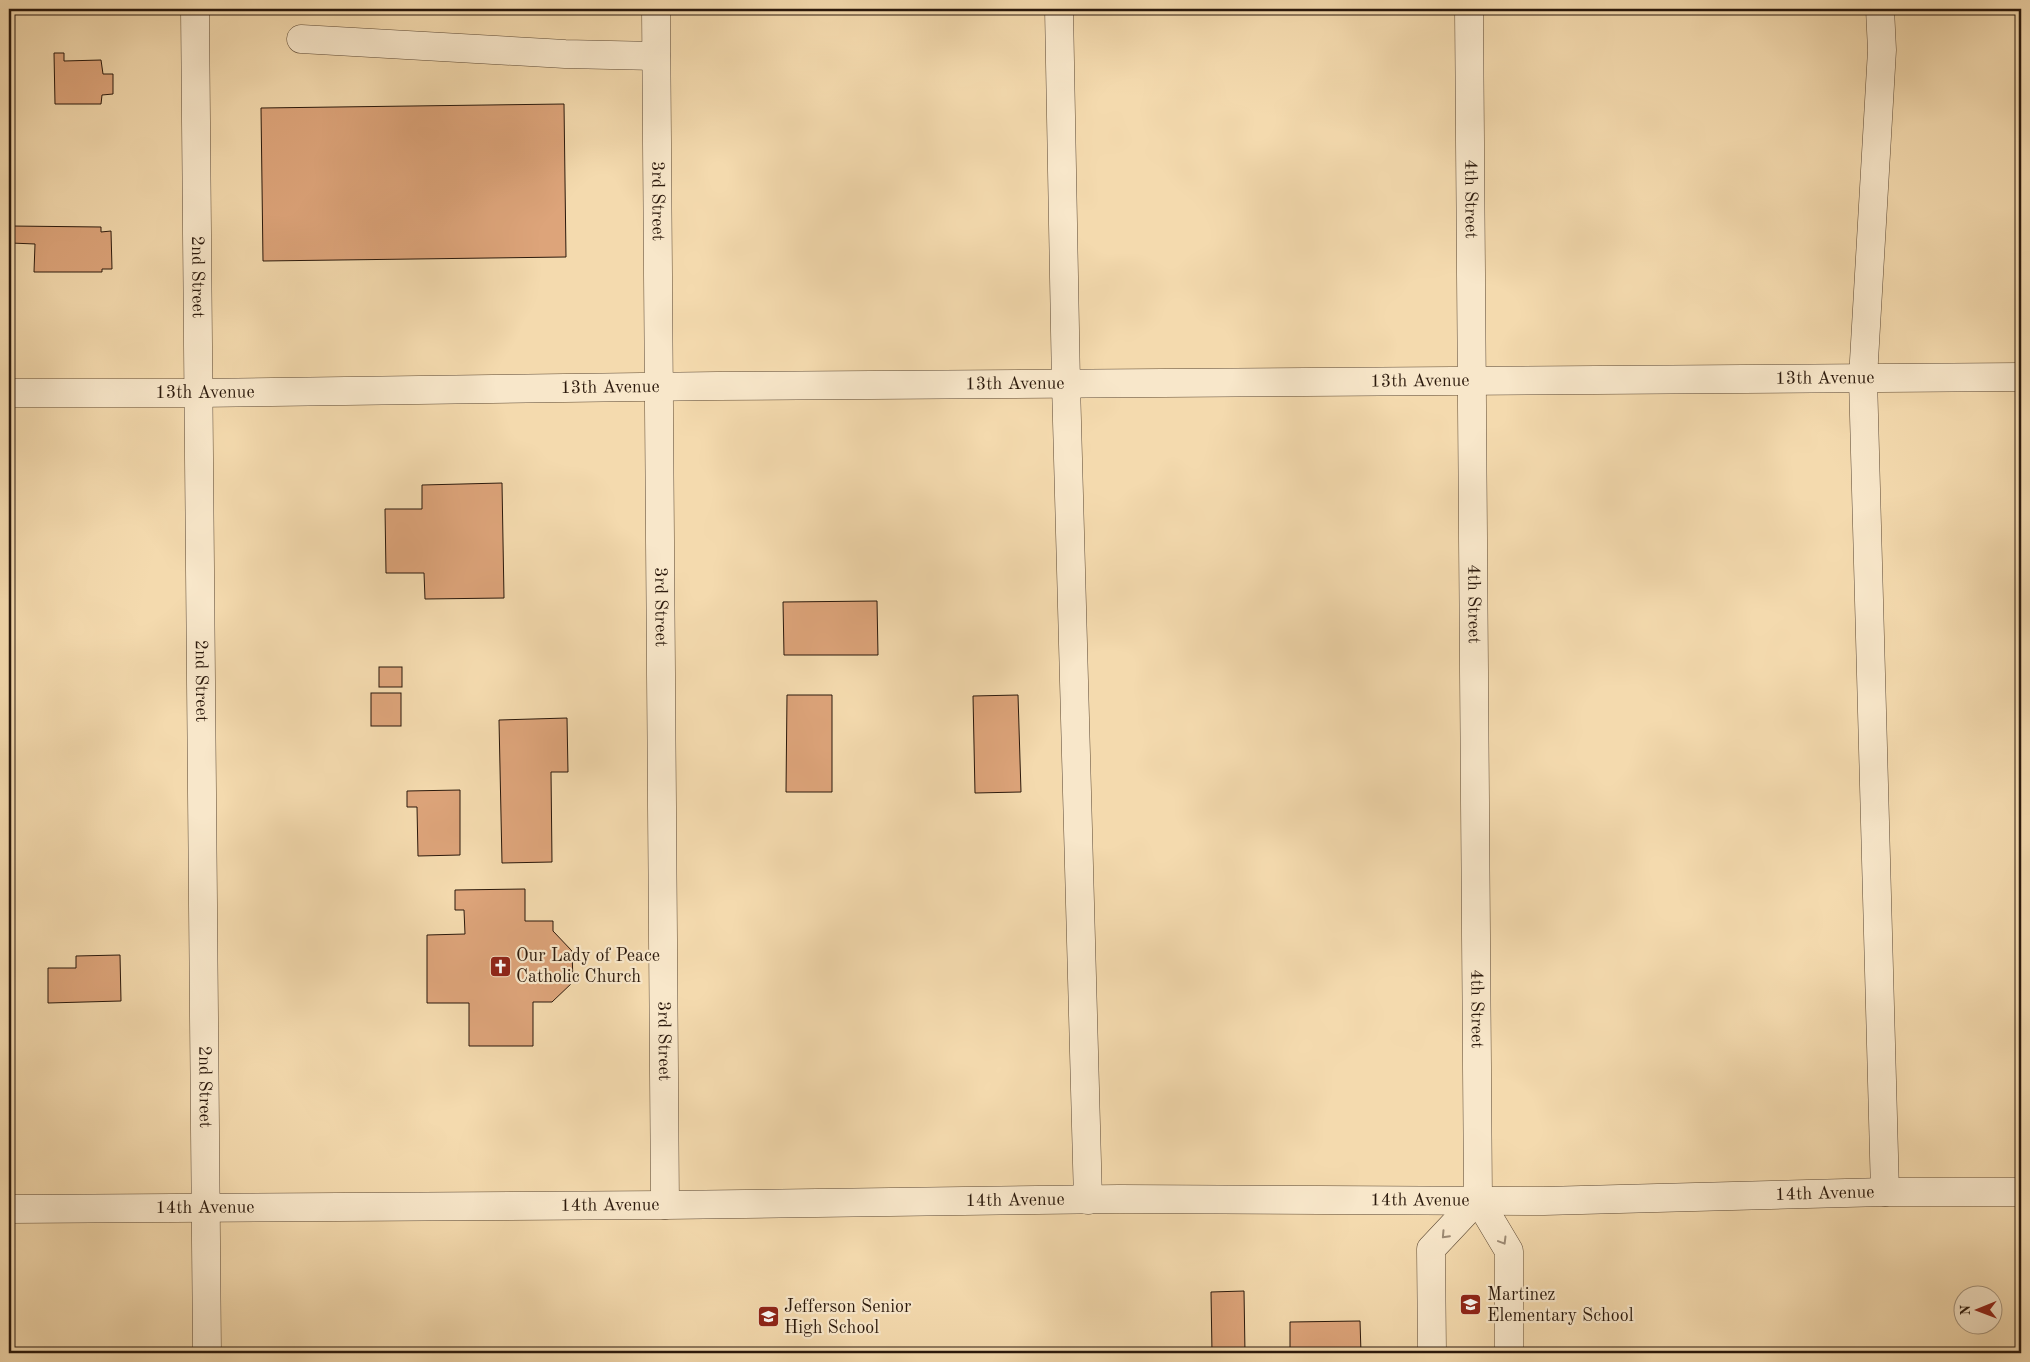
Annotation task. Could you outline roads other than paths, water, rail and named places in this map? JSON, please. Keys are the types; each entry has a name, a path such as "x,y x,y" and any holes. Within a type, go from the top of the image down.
{"street":[{"name":"2nd Street","path":"195,9 207,1353"},
{"name":"3rd Street","path":"656,9 665,1205"},
{"path":"1059,9 1066,384 1088,1200"},
{"name":"4th Street","path":"1469,9 1478,1199"},
{"path":"1880,9 1882,50 1863,378 1885,1192"},
{"path":"302,39 565,54 656,56"},
{"name":"13th Avenue","path":"9,393 198,393 658,386 2021,377"},
{"name":"14th Avenue","path":"9,1209 1088,1200 1478,1199 1544,1201 1885,1192 2021,1192"},
{"path":"1432,1353 1431,1249 1478,1199 1509,1252 1509,1353"}],"place":[{"name":"Our Lady of Peace Catholic Church","path":"500,966"},
{"name":"Martinez Elementary School","path":"1471,1305"},
{"name":"Jefferson Senior High School","path":"768,1317"}]}
